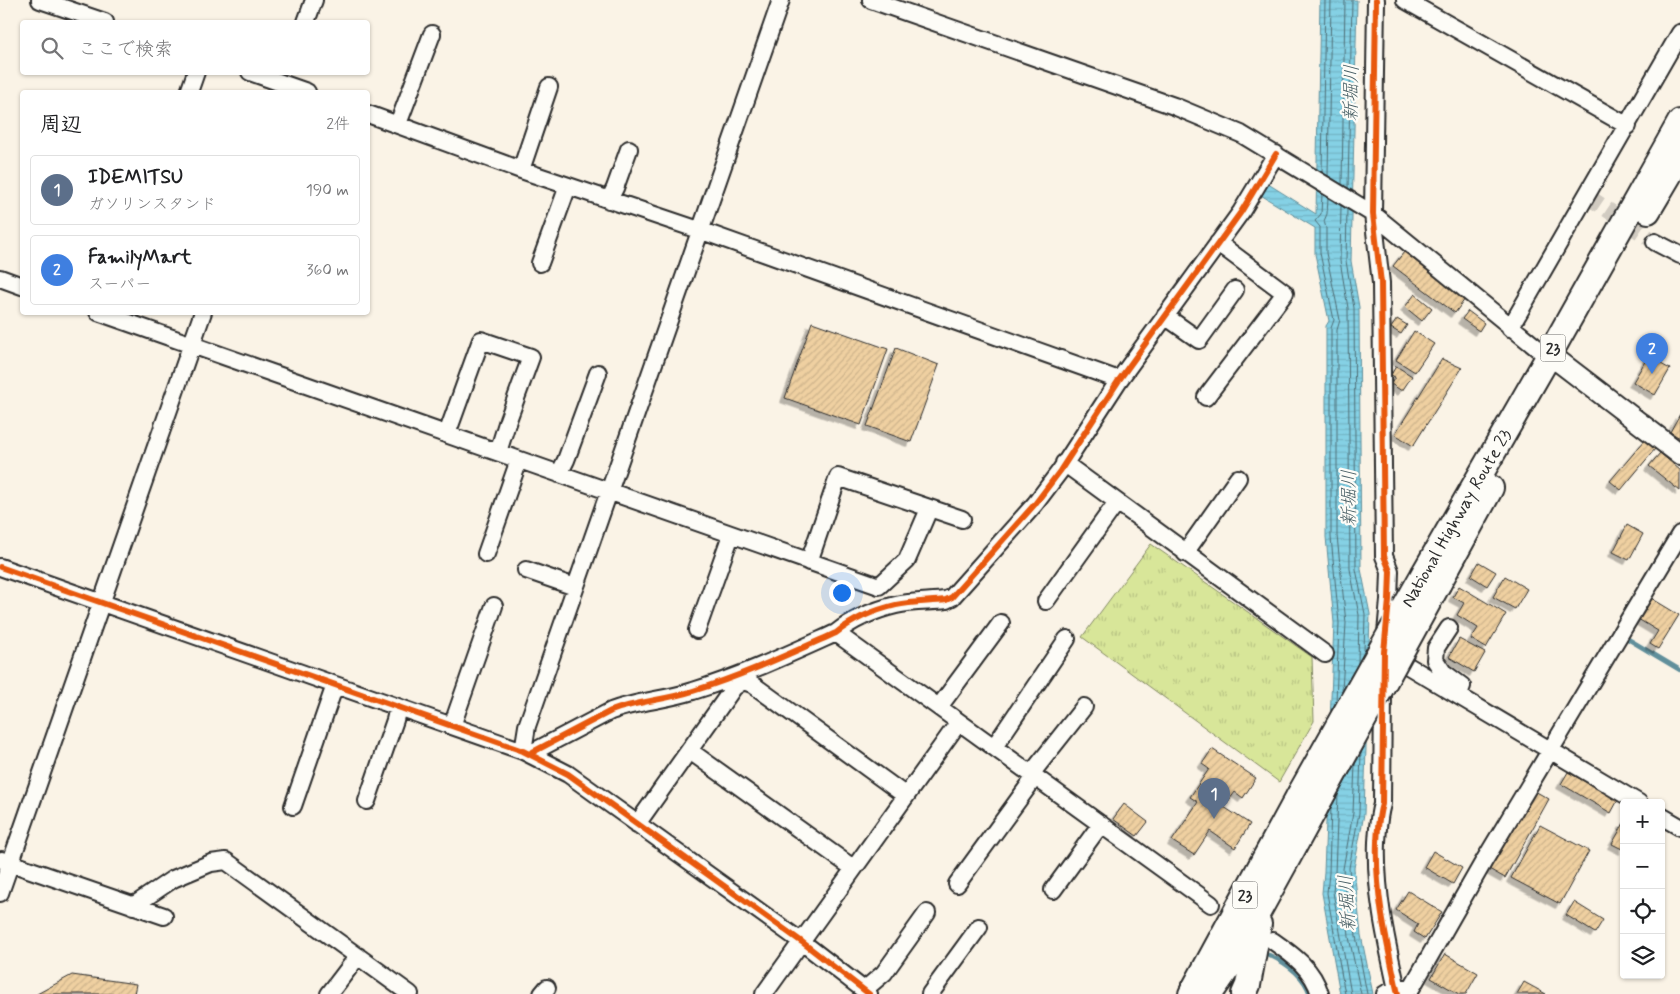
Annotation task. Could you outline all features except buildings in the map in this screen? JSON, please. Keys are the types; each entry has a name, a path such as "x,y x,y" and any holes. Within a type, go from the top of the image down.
{"highway":[{"name":"National Highway Route 23","path":"1191,994 1307,801 1554,360 1680,122"},
{"name":"National Highway Route 23","path":"1554,360 1680,157"},
{"name":"National Highway Route 23","path":"1210,994 1226,971 1262,907 1307,801"},
{"path":"1244,994 1248,984 1262,907"},
{"path":"1220,994 1226,971"}],"main road":[{"path":"1554,360 1680,454"}],"street":[{"path":"40,0 99,20"},
{"path":"307,20 314,0"},
{"path":"526,752 528,726 575,587 702,231 781,0"},
{"path":"870,0 1174,106 1241,134 1372,214 1510,328 1554,360"},
{"path":"1376,0 1372,214 1381,283 1384,556 1390,571 1384,652 1382,804 1378,814 1377,864 1384,932 1400,992"},
{"path":"1405,0 1628,126"},
{"path":"1510,328 1680,33"},
{"path":"398,124 432,34"},
{"path":"190,90 195,75"},
{"path":"259,75 302,90"},
{"path":"521,170 549,87"},
{"path":"370,115 521,170 702,231 1119,380"},
{"path":"609,200 616,188 629,149"},
{"path":"526,752 611,711 671,698 742,678 836,633 847,624 887,608 898,604 946,600 952,597 1035,504 1064,464 1119,380 1240,212 1276,154"},
{"path":"540,264 568,186"},
{"path":"1655,242 1680,255"},
{"path":"1206,397 1285,293 1218,243"},
{"path":"0,278 20,285"},
{"path":"1165,316 1200,340 1235,290"},
{"path":"106,315 880,586"},
{"path":"0,893 5,861 101,602 202,315"},
{"path":"447,434 481,340 531,357 498,452"},
{"path":"559,474 566,460 598,372"},
{"path":"486,554 519,460"},
{"path":"1064,464 1325,654"},
{"path":"809,562 838,477 962,519"},
{"path":"1185,553 1238,478"},
{"path":"1046,601 1117,502"},
{"path":"880,586 907,560 929,509"},
{"path":"1400,992 1484,861 1680,534"},
{"path":"697,630 731,535"},
{"path":"0,567 526,752 568,774 802,942 867,992 884,973 927,913"},
{"path":"526,570 575,587"},
{"path":"880,586 887,608"},
{"path":"452,726 494,606"},
{"path":"939,707 1001,623"},
{"path":"1449,628 1436,648 1435,660 1443,672 1462,686 1459,695"},
{"path":"836,633 1211,904"},
{"path":"994,747 1068,638"},
{"path":"1384,652 1632,799"},
{"path":"637,824 742,678"},
{"path":"742,678 906,796"},
{"path":"293,806 335,685"},
{"path":"367,801 398,707"},
{"path":"957,884 1033,775 1084,707"},
{"path":"764,994 959,722"},
{"path":"690,750 853,868"},
{"path":"1665,818 1680,827"},
{"path":"1052,890 1101,824"},
{"path":"5,861 164,916"},
{"path":"133,906 173,879 211,863 226,861 410,994"},
{"path":"930,994 979,927"},
{"path":"1272,941 1296,957 1311,973 1320,994"},
{"path":"329,994 358,956"}],"green space":[{"path":"1151,544 1312,657 1314,721 1279,782 1082,637"}],"water":[{"name":"新堀川","path":"1320,0 1357,0 1351,261 1359,307 1361,569 1370,614 1364,814 1354,868 1361,935 1373,994 1340,994 1322,893 1334,623 1326,537 1326,326 1329,321 1315,254 1315,228 1259,194 1265,182 1316,214"}],"waterway":[{"path":"1623,636 1680,670"},
{"path":"1269,955 1294,971 1303,981 1310,994"}],"tunnel":[{"path":"1587,196 1655,242"}],"cycle path":[{"path":"1376,0 1373,214 1381,283 1384,556 1390,571 1384,652 1382,804 1378,823 1377,861 1380,900 1398,994"},
{"path":"529,754 611,711 683,694 729,679 836,633 856,620 888,607 915,602 946,600 952,597 1035,504 1060,471 1119,380 1241,212 1276,154"},
{"path":"0,567 523,751 568,774 802,942 869,994"}],"place":[{"name":"FamilyMart","path":"1652,374"},
{"name":"IDEMITSU","path":"1214,819"}]}
